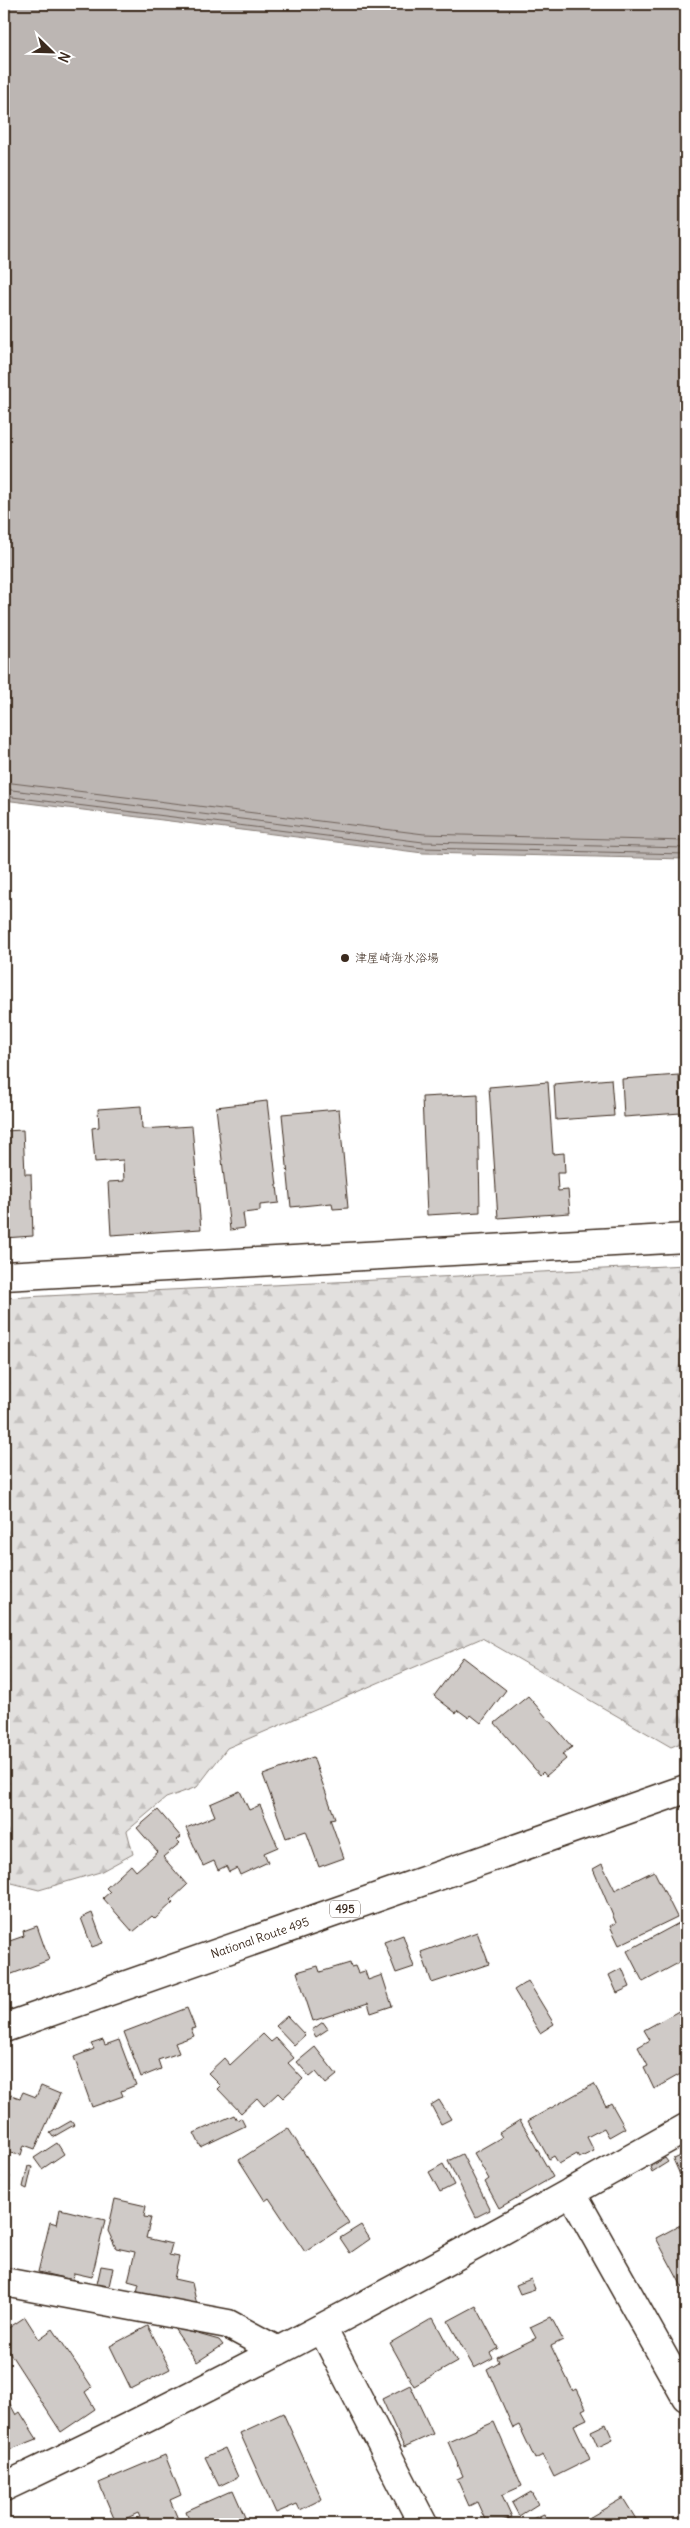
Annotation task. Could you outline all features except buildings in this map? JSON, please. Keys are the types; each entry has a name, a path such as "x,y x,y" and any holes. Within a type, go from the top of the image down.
{"main road":[{"path":"4,1276 686,1238"},
{"name":"National Route 495","path":"4,2028 686,1789"},
{"path":"4,2487 103,2440 322,2328 686,2128"},
{"path":"572,2192 686,2397"},
{"path":"4,2282 228,2324 278,2351"},
{"path":"322,2328 423,2524"}],"green space":[{"path":"686,1265 686,1741 671,1747 482,1638 227,1748 197,1787 166,1798 127,1831 133,1854 100,1872 39,1890 4,1881 4,1298"}],"water":[{"path":"4,4 686,4 686,859 423,853 4,800"}],"place":[{"name":"津屋崎海水浴場","path":"345,958"}]}
